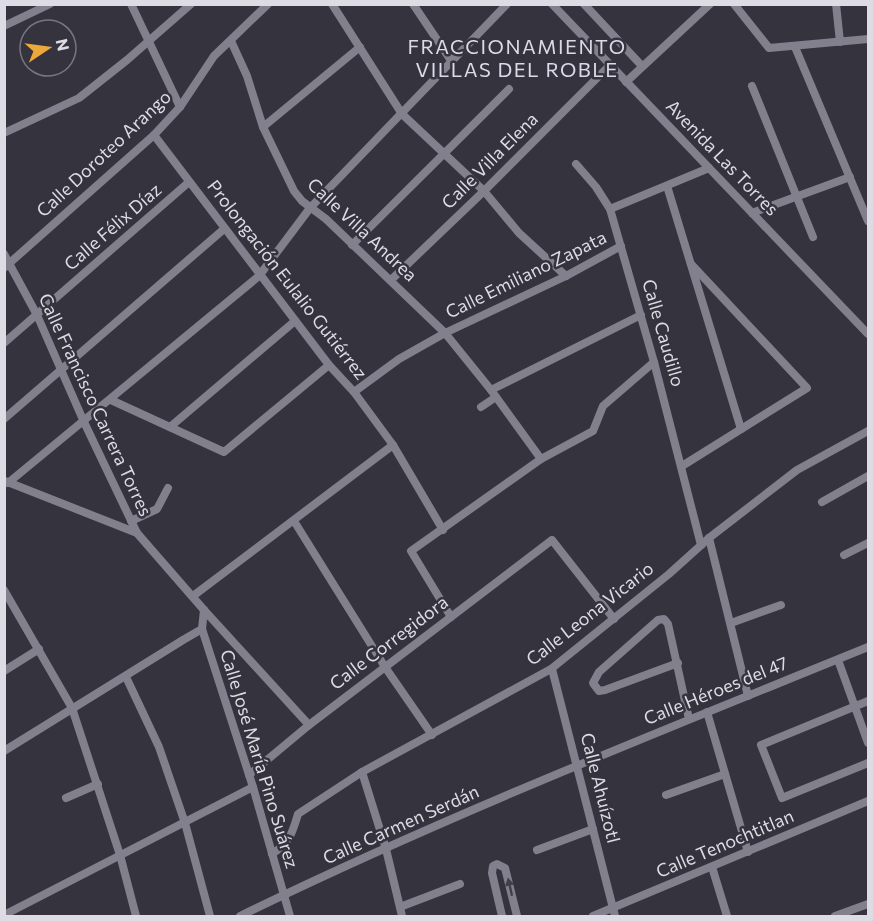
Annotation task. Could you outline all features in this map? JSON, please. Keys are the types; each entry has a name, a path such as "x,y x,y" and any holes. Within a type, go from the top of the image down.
{"street":[{"path":"4,26 50,4"},
{"path":"131,4 180,107"},
{"path":"4,134 79,98 191,4"},
{"name":"Calle Doroteo Arango","path":"7,266 154,135 180,107 214,56 268,4"},
{"path":"332,4 402,114 484,191 519,233 566,276"},
{"path":"414,4 452,62"},
{"path":"6,482 84,422 260,276 310,208 507,4"},
{"path":"584,4 642,66"},
{"path":"626,82 710,4"},
{"path":"734,4 769,48 868,39"},
{"path":"836,4 840,42"},
{"name":"Avenida Las Torres","path":"558,7 626,82 868,334"},
{"name":"Calle Villa Andrea","path":"231,40 247,76 263,127 294,191 446,333 540,459"},
{"path":"795,46 868,221"},
{"path":"263,127 360,47"},
{"name":"Calle Villa Elena","path":"391,280 610,65"},
{"path":"752,86 813,237"},
{"path":"351,245 509,89"},
{"name":"Prolongación Eulalio Gutiérrez","path":"154,135 328,366 354,392 393,445 443,530"},
{"name":"Calle Caudillo","path":"576,164 596,187 610,209 654,362 701,545"},
{"path":"610,209 709,168"},
{"path":"752,213 850,177"},
{"name":"Calle Félix Díaz","path":"4,343 189,182"},
{"path":"667,186 741,429"},
{"path":"4,418 224,229"},
{"name":"Calle Emiliano Zapata","path":"354,392 399,359 446,333 566,276 621,246"},
{"name":"Calle Francisco Carrera Torres","path":"4,254 7,266 37,315 84,422 137,533 309,725"},
{"path":"682,466 807,388 691,264"},
{"path":"481,407 493,393 641,315"},
{"path":"170,428 295,321"},
{"path":"451,617 411,551 540,459 593,430 603,406 654,362"},
{"path":"111,400 225,452 328,366"},
{"name":"Calle Leona Vicario","path":"272,854 285,845 293,832 298,814 362,772 552,669 669,574 709,538 796,470 868,431"},
{"path":"193,596 393,445"},
{"path":"822,502 868,476"},
{"path":"6,482 137,533"},
{"path":"131,521 157,508 168,488"},
{"path":"294,521 386,667 432,735"},
{"path":"709,538 748,696"},
{"name":"Calle Corregidora","path":"249,775 309,725 552,540 614,619"},
{"path":"844,555 868,543"},
{"path":"4,590 72,708 120,855 136,916"},
{"path":"731,623 781,605"},
{"name":"Calle José María Pino Suárez","path":"204,610 202,629 253,787 290,916"},
{"path":"678,663 604,690 599,691 593,683 599,672 658,620 664,619 669,624 678,663 689,719"},
{"path":"4,751 202,629"},
{"name":"Calle Héroes del 47","path":"577,765 868,647"},
{"path":"4,671 39,649"},
{"path":"838,660 868,743"},
{"name":"Calle Ahuízotl","path":"552,669 614,912"},
{"path":"126,677 159,747 185,823 210,916"},
{"path":"868,701 761,745 782,798 868,763"},
{"path":"707,712 748,852"},
{"name":"Calle Carmen Serdán","path":"240,916 577,765"},
{"path":"362,772 386,849 402,916"},
{"path":"666,795 725,774"},
{"path":"66,798 98,784"},
{"path":"4,915 253,787"},
{"name":"Calle Tenochtitlan","path":"593,916 614,912 712,867 868,801"},
{"path":"537,850 593,829"},
{"path":"502,916 492,873 493,866 497,864 506,868 517,916"},
{"path":"712,867 727,916"},
{"path":"400,907 459,884"},
{"path":"836,916 868,904"}],"district":[{"name":"FRACCIONAMIENTO VILLAS DEL ROBLE","path":"517,58"}]}
